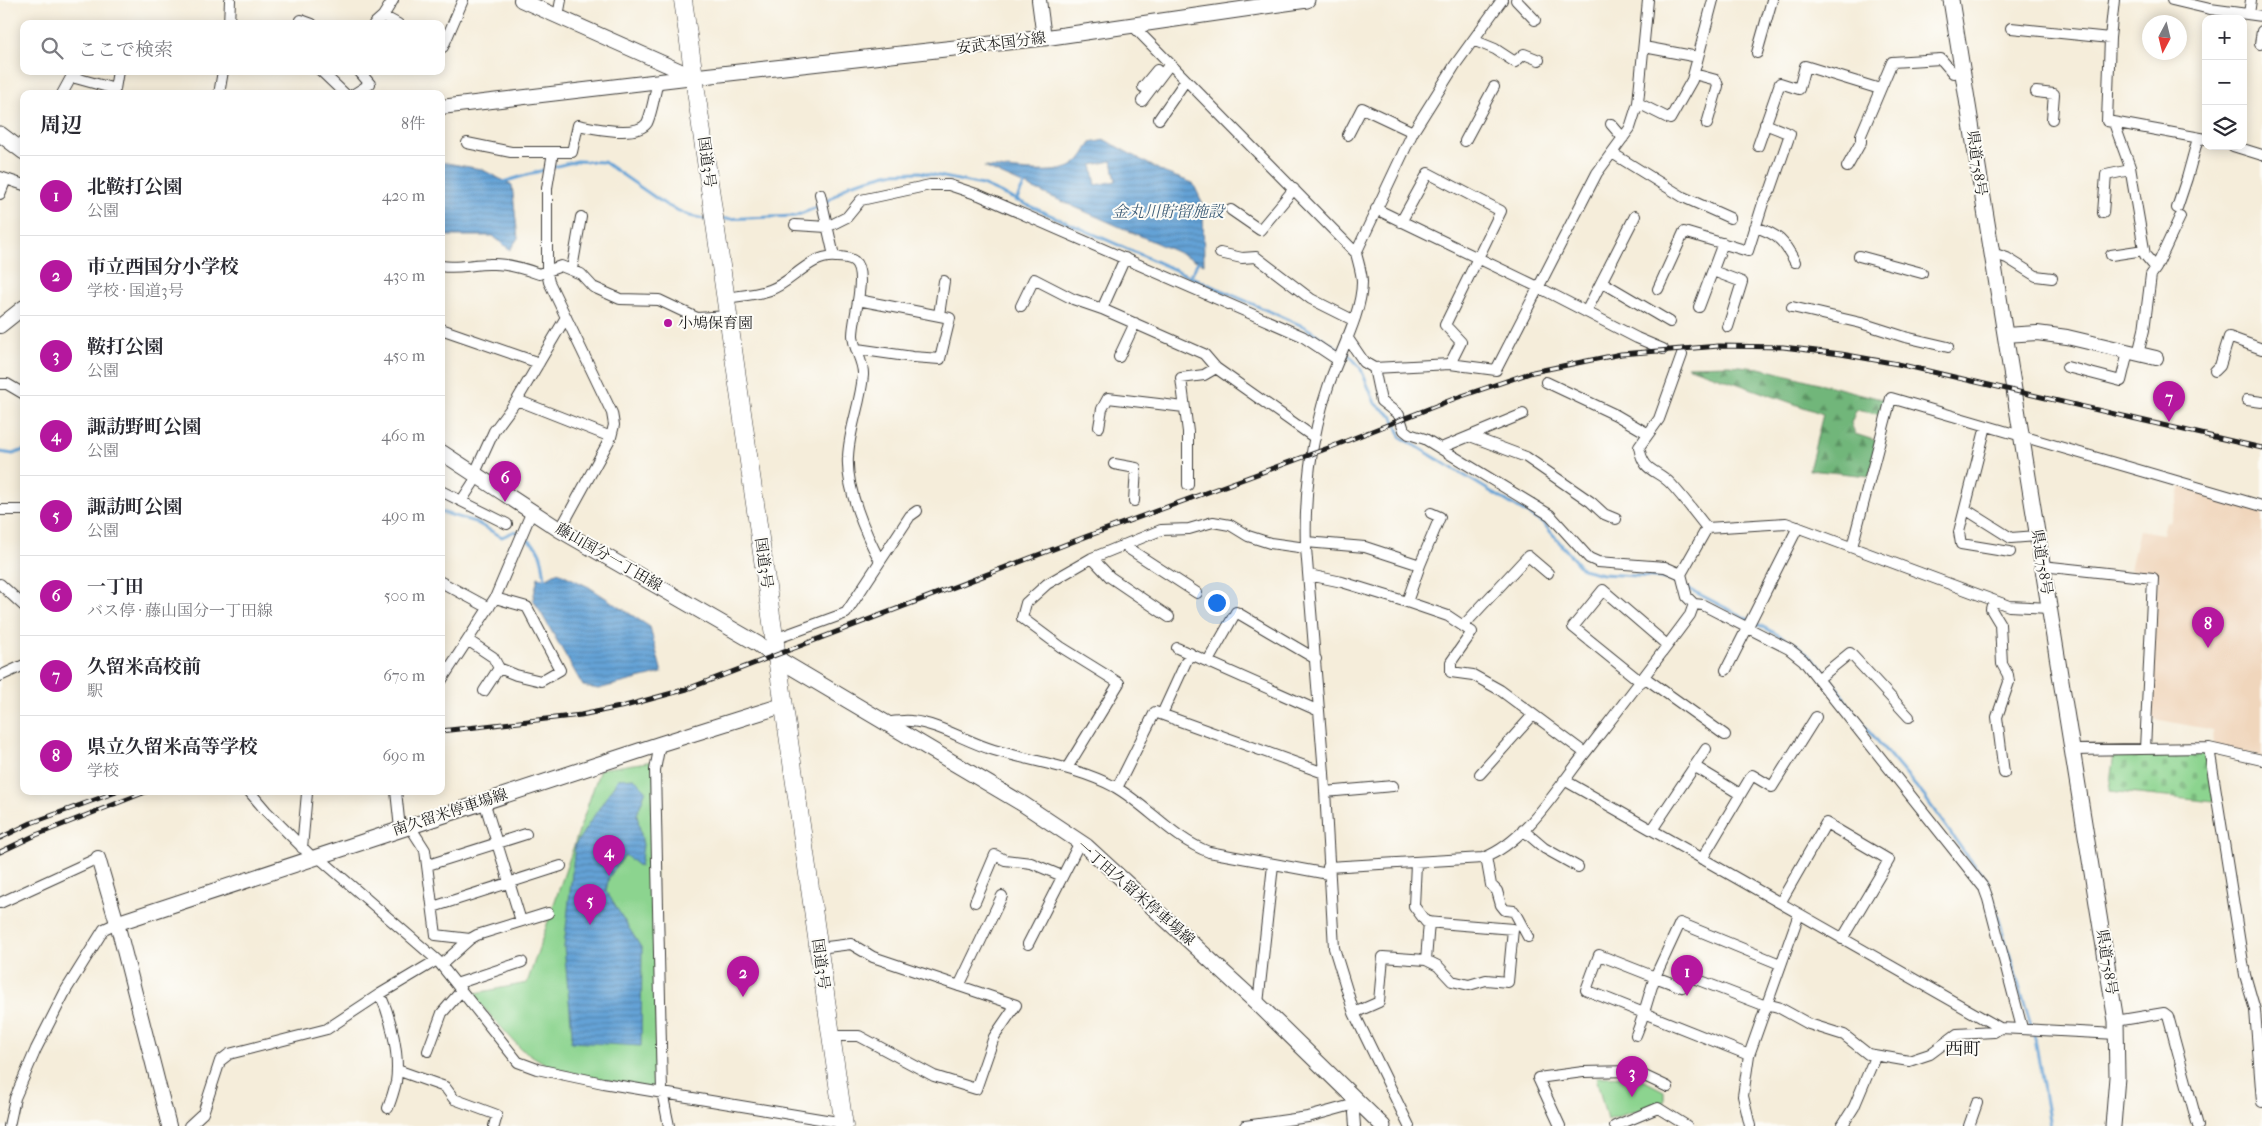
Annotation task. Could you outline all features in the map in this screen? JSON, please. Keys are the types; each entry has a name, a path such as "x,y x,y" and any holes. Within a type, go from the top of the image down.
{"highway":[{"name":"国道3号","path":"683,0 844,1125"}],"main road":[{"name":"安武本国分線","path":"694,77 1044,38 1278,2 1307,0"},
{"name":"県道758号","path":"1951,0 2117,1027 2117,1077 2113,1126"},
{"path":"0,134 20,149"},
{"name":"藤山国分一丁田線","path":"445,455 560,530 758,644 778,660"},
{"name":"一丁田久留米停車場線","path":"778,660 1023,804 1080,842 1258,1004 1384,1126"},
{"name":"南久留米停車場線","path":"117,923 310,853 405,827 784,705"}],"street":[{"path":"229,20 230,0"},
{"path":"378,20 393,0"},
{"path":"445,38 463,0"},
{"path":"521,0 694,77"},
{"path":"558,16 561,0"},
{"path":"1039,0 1044,38"},
{"path":"1356,253 1413,132 1473,40 1502,0"},
{"path":"1516,0 1535,20"},
{"path":"1347,337 1364,362 1374,368 1450,364 1496,370 1597,173 1630,128 1638,103 1648,0"},
{"path":"1638,103 1670,119 1692,80 1713,0"},
{"path":"1757,53 1772,0"},
{"path":"2067,367 2122,381 2144,330 2151,275 2156,268 2178,212 2202,138 2107,121 2110,38 2114,0"},
{"path":"2172,0 2231,15"},
{"path":"2249,14 2251,0"},
{"path":"2242,15 2262,16"},
{"path":"383,16 390,20"},
{"path":"1132,25 1356,253 1362,280 1361,292 1353,320 1328,387 1315,438 1305,511 1306,545 1320,711 1334,948 1354,1013 1409,1126"},
{"path":"2011,28 2110,38"},
{"path":"2260,44 2262,32"},
{"path":"1473,40 1494,49 1515,62 1524,54 1539,60"},
{"path":"1644,47 1698,58"},
{"path":"467,143 511,152 572,152 578,125 612,131 640,128 646,123 652,81 642,54"},
{"path":"1847,167 1861,142 1861,135 1892,62 1941,59 1953,73 1963,72"},
{"path":"1144,86 1168,62"},
{"path":"1142,101 1168,62"},
{"path":"1758,146 1780,83 1799,89 1805,66 1880,89"},
{"path":"1694,74 1716,80 1718,86 1707,124"},
{"path":"64,90 72,75"},
{"path":"78,75 115,89 117,75"},
{"path":"221,90 222,75"},
{"path":"325,75 341,90"},
{"path":"360,90 370,84 362,75"},
{"path":"445,107 694,77"},
{"path":"1158,119 1186,80"},
{"path":"1465,142 1494,87"},
{"path":"2036,92 2054,94 2052,119"},
{"path":"1348,135 1362,108 1413,132"},
{"path":"2114,123 2130,170 2145,255 2156,268"},
{"path":"1610,124 1623,138"},
{"path":"1658,289 1684,232 1748,251 1764,200 1771,189 1790,134 1765,124"},
{"path":"2246,150 2262,155"},
{"path":"553,152 547,188 547,273 612,412 614,425 611,437 560,530"},
{"path":"1612,153 1683,197 1730,218"},
{"path":"2103,213 2106,175 2130,170"},
{"path":"1401,222 1428,173 1502,211 1445,325 1461,342 1450,364"},
{"path":"0,194 3,178 20,184"},
{"path":"795,225 826,227 847,217 861,200 930,185 949,185 979,195 1302,336 1338,360"},
{"path":"1232,210 1260,230 1294,189"},
{"path":"820,194 834,256"},
{"path":"1376,209 1663,349"},
{"path":"1586,312 1635,216"},
{"path":"572,269 581,217"},
{"path":"1755,227 1773,233 1786,244 1795,262"},
{"path":"1699,307 1723,244"},
{"path":"2111,255 2144,250"},
{"path":"1220,253 1242,258 1256,257 1310,299 1353,320"},
{"path":"1992,253 2007,258 2036,276 2052,278"},
{"path":"726,298 769,290 787,283 802,269 816,261 834,256 853,260 858,266 860,282 853,336 864,372 848,458 854,495 864,530 880,561"},
{"path":"1859,256 1922,273"},
{"path":"1102,309 1124,258"},
{"path":"445,267 491,264 523,268 539,274 547,273 561,266 581,274 593,287 620,299 659,300 697,318 728,316"},
{"path":"1713,271 1742,282 1728,327"},
{"path":"1021,306 1034,279 1073,299 1102,309 1204,354 1216,368 1315,438"},
{"path":"939,315 944,281"},
{"path":"1602,282 1670,322"},
{"path":"857,349 913,358 940,359 950,318 858,300"},
{"path":"1792,308 1861,322 1905,338 1948,347"},
{"path":"0,326 20,310"},
{"path":"462,500 476,476 494,431 517,400 566,317"},
{"path":"1119,357 1135,324"},
{"path":"445,330 539,363"},
{"path":"2005,335 2037,333 2067,337 2156,358"},
{"path":"2215,371 2220,366 2229,337 2262,350"},
{"path":"1682,355 1659,419 1647,433 1639,447 1641,460 1652,472 1670,482 1707,528"},
{"path":"1188,486 1188,432 1181,378 1204,376 1216,368"},
{"path":"1374,368 1381,401 1398,415 1404,430 1409,434 1426,439 1550,515 1589,558 1598,562 1665,567 1681,574"},
{"path":"1546,382 1616,415 1647,433"},
{"path":"0,384 7,384 20,392"},
{"path":"1099,427 1102,409 1108,398 1184,407"},
{"path":"1852,547 1890,398 2262,506"},
{"path":"517,400 611,437"},
{"path":"2246,400 2262,402"},
{"path":"1441,448 1523,414"},
{"path":"1986,426 1959,532 1961,544 2010,552"},
{"path":"1470,436 1526,457 1591,502 1604,514 1616,519"},
{"path":"1114,464 1136,468 1134,501"},
{"path":"445,492 507,524"},
{"path":"1965,508 2011,538 2037,536"},
{"path":"0,510 20,510"},
{"path":"775,639 846,613 910,516 917,510"},
{"path":"445,675 469,641 495,598 532,511"},
{"path":"1407,602 1440,517 1431,513"},
{"path":"1067,768 1119,683 1061,647 1022,618 1026,603 1047,584 1092,558 1161,530 1189,528 1213,522 1230,525 1248,536 1270,543 1365,547 1420,565"},
{"path":"1707,528 1786,523 1993,601 2009,606 2048,608"},
{"path":"1726,670 1749,628 1798,527"},
{"path":"1707,528 1681,574 1687,597 1694,604 1703,605 1749,628 1803,660 1984,888 2023,1028"},
{"path":"1123,545 1197,593"},
{"path":"1463,626 1528,556 1548,573"},
{"path":"1092,558 1110,577 1169,617"},
{"path":"2042,566 2153,578 2145,749"},
{"path":"1309,575 1342,582 1448,616 1472,632 1451,662 1451,672 1473,675 1500,690 1585,753"},
{"path":"0,584 20,602"},
{"path":"445,584 489,608"},
{"path":"1667,646 1603,590 1573,627 1643,679 1725,735"},
{"path":"469,641 493,657 500,668 516,675 541,681 560,670 527,607 495,598"},
{"path":"1993,601 1992,609 2000,624 2002,664 2008,674 2009,682 1997,717 2004,773"},
{"path":"884,723 910,720 935,726 993,750 1067,768 1098,779 1117,788 1193,846 1209,852 1273,865 1328,870 1486,857 1495,854 1523,830 1643,679 1690,615 1694,604"},
{"path":"1208,662 1236,612 1316,659"},
{"path":"1177,648 1320,711"},
{"path":"1162,714 1190,653"},
{"path":"1818,679 1850,653 1909,718"},
{"path":"0,676 20,667"},
{"path":"484,692 500,668"},
{"path":"1117,788 1155,712 1324,773"},
{"path":"1480,774 1533,715"},
{"path":"1702,858 1752,775 1772,787 1816,717"},
{"path":"660,744 655,770 662,1092 669,1126"},
{"path":"2210,748 2246,975 2258,1010 2262,1102"},
{"path":"2072,750 2210,748 2262,760"},
{"path":"1652,830 1706,749"},
{"path":"1694,766 1740,794"},
{"path":"1564,780 2000,1028 2117,1027 2164,1013 2168,1016 2198,1126"},
{"path":"1325,792 1393,786"},
{"path":"253,795 310,853 439,963 518,1062 568,1076 844,1125"},
{"path":"307,795 310,853"},
{"path":"397,795 405,827 425,850 436,935 470,939"},
{"path":"484,801 520,921"},
{"path":"1780,903 1826,823 1889,860 1842,938"},
{"path":"1523,830 1544,848 1578,867"},
{"path":"428,865 526,834"},
{"path":"1028,944 1080,842"},
{"path":"975,902 995,855 1005,860 1031,863 1062,876"},
{"path":"1486,857 1491,886 1497,891 1501,905 1506,910 1514,911 1528,937"},
{"path":"0,903 98,858 117,923 169,1126"},
{"path":"1354,1013 1379,1002 1383,957 1426,960 1438,966 1452,982 1469,985 1486,980 1508,982 1513,929 1426,922 1414,906 1416,863"},
{"path":"1258,1004 1273,865"},
{"path":"433,907 560,866"},
{"path":"959,986 1002,896"},
{"path":"189,1126 203,1113 220,1061 229,1054 328,1029 380,994 439,963 470,939 548,912"},
{"path":"1750,1126 1743,1096 1749,1055 1799,914"},
{"path":"1426,960 1429,922"},
{"path":"9,1126 15,1098 36,1048 66,990 104,929 117,923"},
{"path":"1636,1035 1655,977 1680,923 1780,964"},
{"path":"819,948 851,944 873,957 1016,1005 994,1037 976,1089 934,1076 860,1036 831,1036"},
{"path":"1749,1055 1586,990 1599,955 1682,987 1688,976 1766,1005 1778,1007 1809,1024 1844,1035 1868,1054 1875,1056 1909,1061 1930,1054 1957,1034 1994,1032 2000,1028"},
{"path":"428,1051 442,1013 459,988 522,962"},
{"path":"380,994 391,1017 397,1070 396,1082 388,1108"},
{"path":"1842,1126 1854,1107 1875,1056"},
{"path":"397,1070 445,1087 454,1099 498,1116 494,1126"},
{"path":"1560,1126 1538,1078 1583,1072 1634,1071 1668,1088"},
{"path":"1245,1126 1308,1121 1360,1102"},
{"path":"1355,1126 1354,1114 1360,1102"},
{"path":"1969,1126 1977,1103"},
{"path":"1615,1126 1658,1108 1687,1126"}],"shaded area":[{"path":"2181,486 2262,513 2262,757 2214,746 2213,730 2150,718 2158,577 2130,570 2139,530 2163,534 2166,522 2170,523"}],"green space":[{"path":"1730,365 1760,368 1893,402 1888,416 1856,410 1851,423 1855,434 1880,442 1869,476 1809,470 1823,414 1687,366"},
{"path":"2114,753 2204,753 2214,802 2109,791"},
{"path":"654,761 657,1092 552,1068 521,1049 471,994 527,983 600,769"},
{"path":"1635,1076 1664,1091 1664,1102 1607,1120 1596,1077"}],"water":[{"name":"金丸川貯留施設","path":"1105,140 1165,173 1193,183 1203,204 1204,264 984,167 1028,171 1061,170 1077,163 1090,143","holes":["1112,161 1116,181 1096,185 1092,165"]},
{"path":"445,163 481,169 512,185 518,238 510,250 493,236 445,236"},
{"path":"558,572 589,587 650,627 662,673 598,689 583,686 533,599 538,577 545,579"},
{"path":"634,778 646,790 637,814 643,845 640,867 625,855 609,877 606,891 642,949 641,1046 571,1042 572,1033 564,947 575,845 618,779"}],"waterway":[{"path":"553,167 577,161 604,162 666,205 690,216 709,220"},
{"path":"503,182 547,169"},
{"path":"825,203 850,184 890,173 920,172 982,185 1305,327 1350,356 1360,367 1375,403 1393,417 1401,437 1544,524 1582,569 1602,574 1656,577 1681,585"},
{"path":"1016,201 1024,185"},
{"path":"721,219 795,216 820,206"},
{"path":"1190,277 1198,262"},
{"path":"0,452 13,454 20,451"},
{"path":"445,513 475,522 502,537 515,531 524,536 535,546 541,555 545,579"},
{"path":"1687,588 1796,644 1819,665 1853,712 1924,796 1964,852 1987,880 2035,1039 2050,1126"}],"railway":[{"path":"445,731 581,715 625,706 687,689 1085,537 1331,447 1456,398 1533,372 1621,354 1719,346 1783,347 1841,354 1898,364 2262,448"},
{"path":"0,838 31,823 108,795"},
{"path":"0,852 36,835 138,795"}],"place":[{"name":"小鳩保育園","path":"668,323"},
{"name":"久留米高校前","path":"2169,422"},
{"name":"一丁田","path":"505,502"},
{"name":"県立久留米高等学校","path":"2208,648"},
{"name":"諏訪野町公園","path":"609,876"},
{"name":"諏訪町公園","path":"590,925"},
{"name":"北鞍打公園","path":"1687,996"},
{"name":"市立西国分小学校","path":"743,997"},
{"name":"鞍打公園","path":"1632,1097"}],"district":[{"name":"西町","path":"1963,1049"}]}
